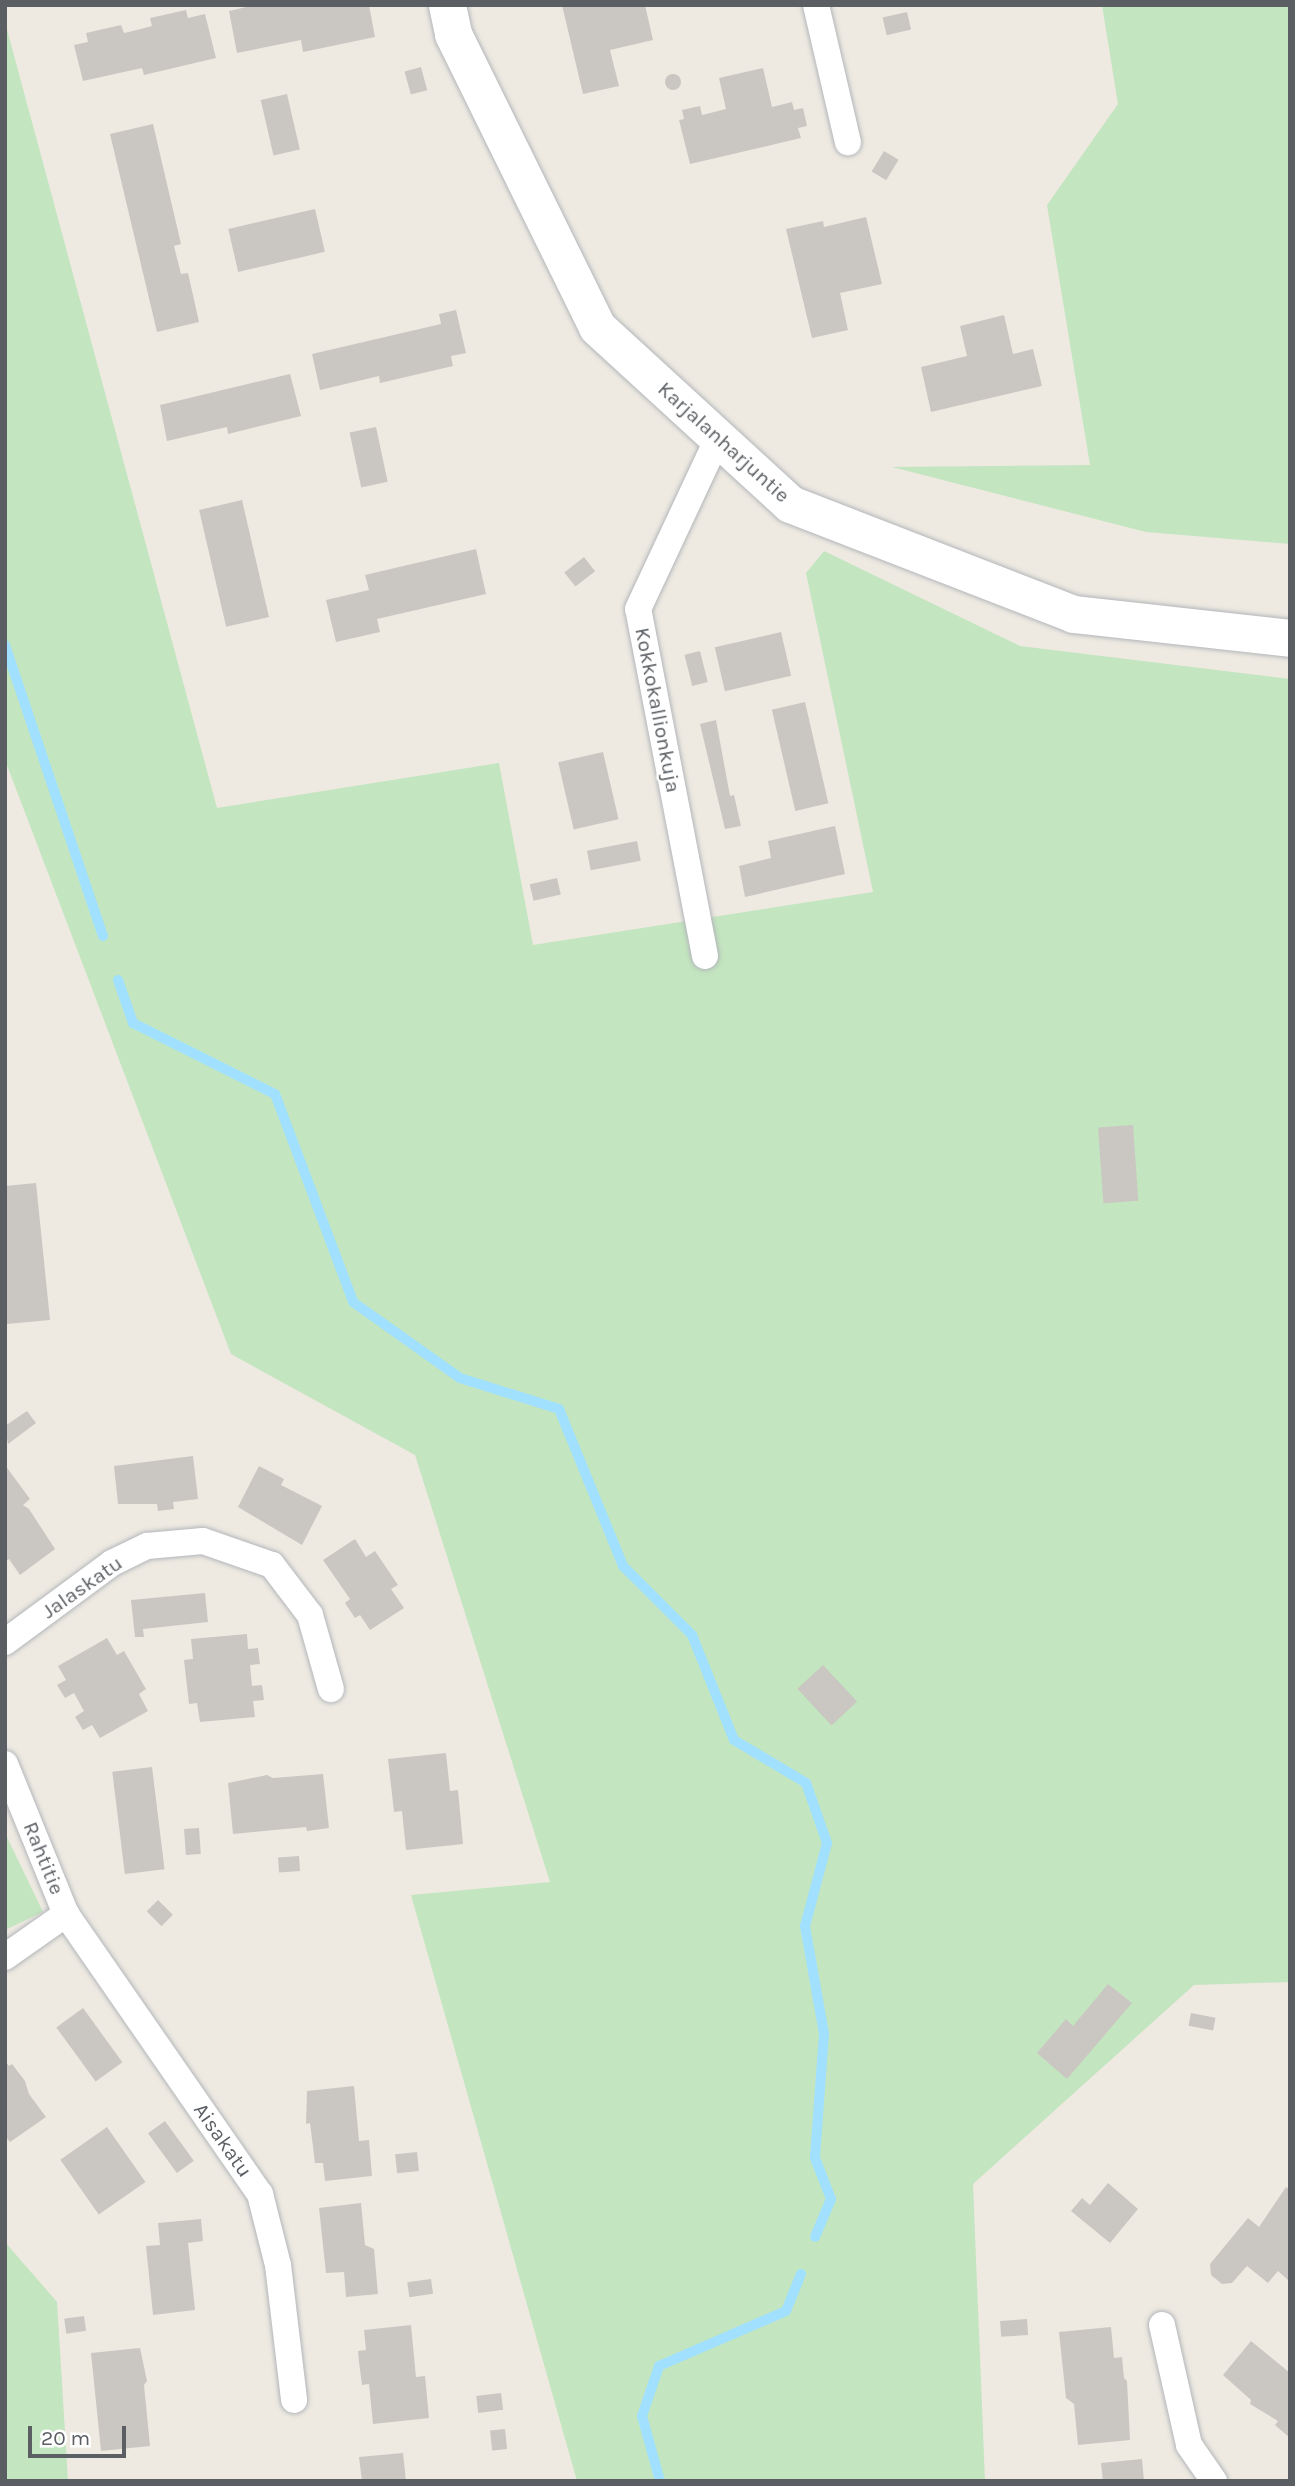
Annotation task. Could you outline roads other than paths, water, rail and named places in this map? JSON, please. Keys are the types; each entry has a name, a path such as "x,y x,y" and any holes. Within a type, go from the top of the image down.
{"street":[{"name":"Karjalanharjuntie","path":"447,5 453,34 597,327 790,504 1073,614 1290,638"},
{"path":"816,5 848,142"},
{"name":"Kokkokallionkuja","path":"705,956 638,609 718,438"},
{"name":"Jalaskatu","path":"5,1642 112,1563 147,1546 203,1541 272,1564 310,1615 331,1689"},
{"name":"Rahtitie","path":"5,1764 66,1914"},
{"path":"5,1957 66,1914"},
{"name":"Aisakatu","path":"66,1914 260,2194 278,2265 294,2400"},
{"path":"1162,2325 1189,2445 1214,2481"}],"waterway":[{"path":"5,645 103,936"},
{"path":"118,980 133,1023 275,1094 353,1302 460,1378 559,1409 623,1566 692,1635 734,1740 806,1783 827,1843 805,1926 824,2034 815,2158 831,2199 815,2237"},
{"path":"660,2481 642,2416 659,2366 786,2311 801,2274"}]}
